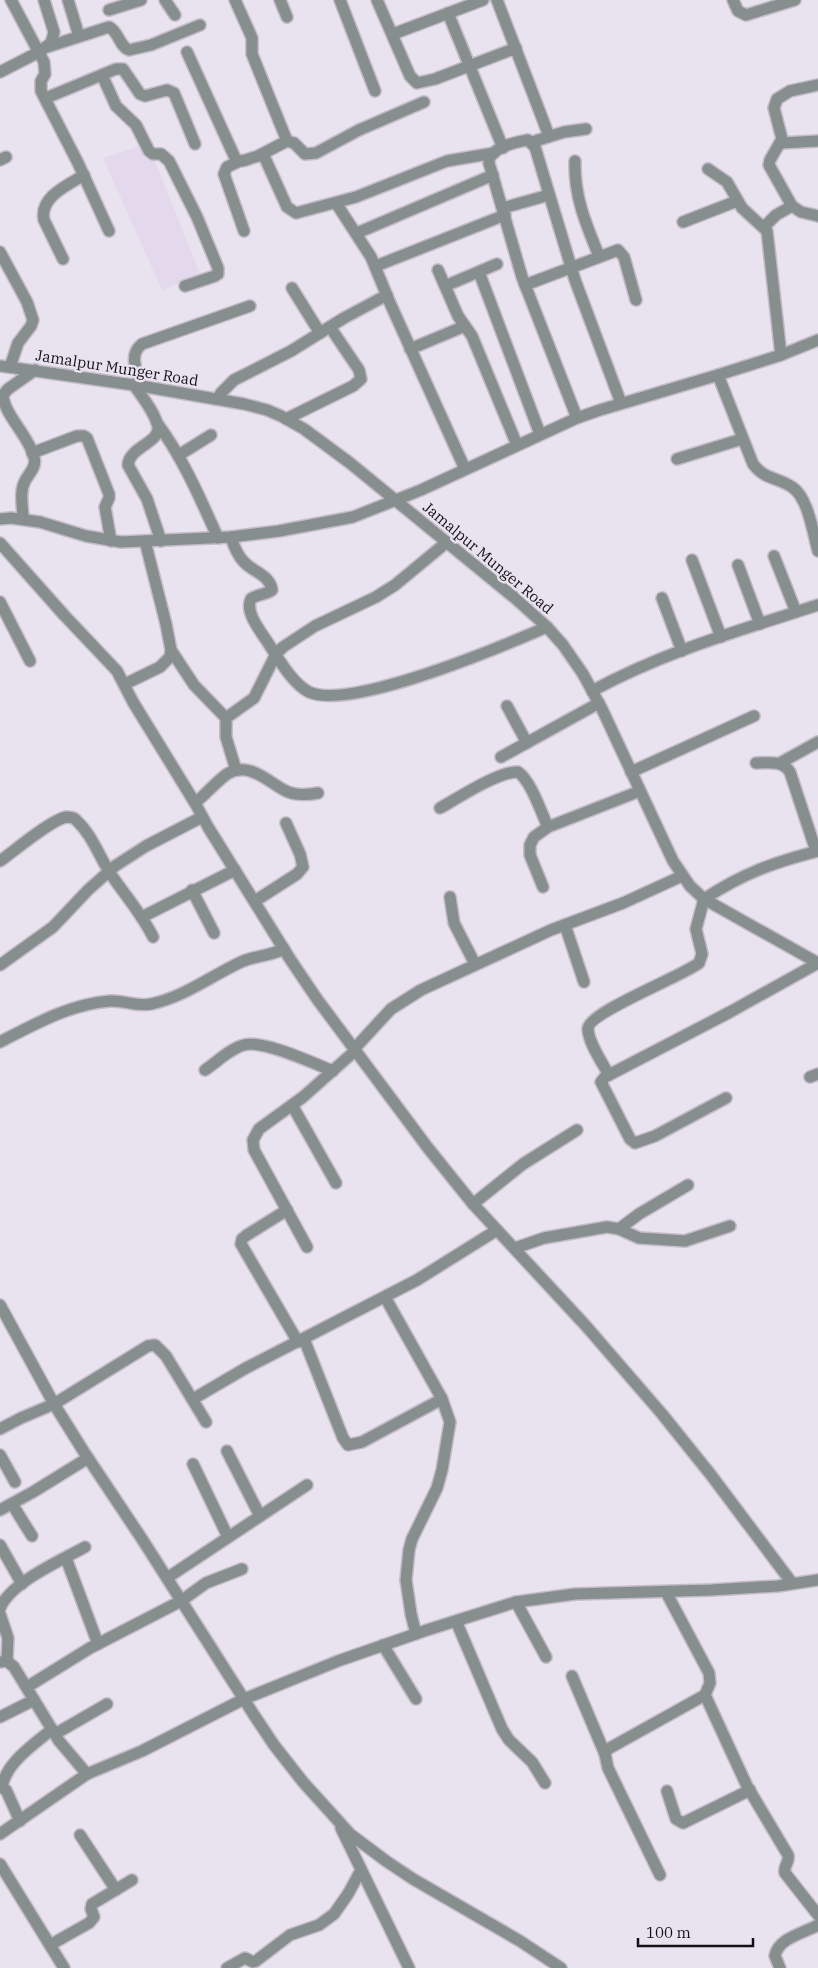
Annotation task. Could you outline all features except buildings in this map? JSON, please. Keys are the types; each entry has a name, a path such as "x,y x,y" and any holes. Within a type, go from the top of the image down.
{"street":[{"path":"12,0 43,50 46,74 40,86 109,231"},
{"path":"43,50 51,43 54,32 44,0"},
{"path":"68,0 79,36"},
{"path":"109,10 141,0"},
{"path":"165,0 175,15"},
{"path":"236,0 252,38 252,54 287,142"},
{"path":"280,0 286,17"},
{"path":"340,0 376,91"},
{"path":"377,0 410,76 417,83 435,79 516,48"},
{"path":"393,34 483,0"},
{"path":"497,0 549,136"},
{"path":"733,0 738,11 746,15 795,0"},
{"path":"448,13 470,66 499,150"},
{"path":"0,72 43,50 106,28 112,28 124,47 129,50 156,44 200,25"},
{"path":"187,52 238,162"},
{"path":"46,98 116,69 123,69 136,90 144,96 171,90 177,98 195,144"},
{"path":"102,75 116,106 136,125 149,151 153,154 161,154 169,160 197,217 218,268 218,274 215,276 185,286"},
{"path":"818,84 790,91 777,99 774,108 782,134 781,144 772,155 770,165 792,206 802,212 818,216"},
{"path":"244,231 224,174 227,167 260,155 287,142 294,143 305,154 310,155 379,121 424,102"},
{"path":"260,155 267,159 286,207 291,212 301,213 336,203 458,158 499,150 521,141 528,140 532,142 549,136 586,129"},
{"path":"781,144 818,141"},
{"path":"532,142 538,153 571,268 621,403"},
{"path":"499,150 489,159 524,285 577,418"},
{"path":"575,161 575,187 599,256"},
{"path":"708,169 727,182 737,201 747,214 764,227 768,236 781,355"},
{"path":"63,259 42,213 49,199 84,175"},
{"path":"357,233 493,175"},
{"path":"376,266 504,212 550,195"},
{"path":"683,222 737,201"},
{"path":"336,203 357,233 376,266 410,349 465,469"},
{"path":"764,227 776,215 792,206"},
{"path":"524,285 618,250 622,252 636,300"},
{"path":"0,252 27,302 33,320 5,367"},
{"path":"445,286 497,264"},
{"path":"438,270 458,316 472,336 517,445"},
{"path":"479,272 540,434"},
{"path":"286,418 353,386 361,379 359,370 292,288"},
{"path":"218,399 221,393 234,380 291,351 387,295"},
{"path":"218,538 179,455 156,422 137,385 133,359 134,353 142,344 250,306"},
{"path":"410,349 465,326"},
{"path":"0,519 23,519 52,524 86,536 111,540 161,541 231,537 353,517 577,418 781,355 818,340"},
{"name":"Jamalpur Munger Road","path":"5,367 137,385 218,399 267,410 286,418 329,448 447,542 547,627 573,660 599,703 665,845 682,876 704,899 818,963"},
{"path":"23,519 22,490 24,482 35,464 32,453 3,398 8,389 35,370"},
{"path":"718,375 750,457 759,472 766,477 782,482 798,492 805,505 818,550"},
{"path":"156,422 157,434 130,456 128,465 147,499 161,541"},
{"path":"179,455 211,435"},
{"path":"32,453 77,436 84,436 86,438 109,494 105,507 111,540"},
{"path":"677,459 742,439"},
{"path":"231,537 235,549 242,560 272,586 272,590 255,596 249,603 253,617 276,654 301,686 309,692 327,696 345,695 381,687 496,649 547,627"},
{"path":"124,684 160,667 170,657 171,650 166,624 145,541"},
{"path":"226,718 254,698 276,654 293,640 315,626 381,594 447,542"},
{"path":"1,546 112,664 133,702 284,949 317,999 428,1148 473,1204 586,1326 662,1414 711,1475 792,1583"},
{"path":"774,556 796,612"},
{"path":"692,560 721,637"},
{"path":"738,565 760,624"},
{"path":"662,598 682,651"},
{"path":"0,602 30,661"},
{"path":"592,692 642,666 721,637 818,605"},
{"path":"171,650 194,685 226,718 226,737 236,770"},
{"path":"501,757 599,703"},
{"path":"507,706 527,743"},
{"path":"631,772 754,716"},
{"path":"780,763 818,742"},
{"path":"609,1075 590,1038 588,1031 590,1023 614,1008 699,963 702,954 696,929 704,899 734,879 752,871 779,861 817,851 790,772 786,766 780,763 756,763"},
{"path":"196,803 228,774 236,770 256,773 290,793 318,793"},
{"path":"440,808 496,778 507,773 518,772 528,784 548,827"},
{"path":"543,887 532,861 530,846 534,837 548,827 640,791"},
{"path":"0,861 42,830 68,816 77,820 109,871 142,917 153,937"},
{"path":"0,965 53,927 109,871 146,846 202,816"},
{"path":"255,901 297,874 303,867 300,854 286,823"},
{"path":"142,917 192,890 235,870"},
{"path":"307,1247 252,1145 255,1134 259,1130 333,1072 391,1010 406,999 442,979 475,964 565,925 623,903 682,876"},
{"path":"192,890 214,933"},
{"path":"450,897 454,923 475,964"},
{"path":"565,925 584,982"},
{"path":"0,1042 60,1012 91,1004 121,1001 142,1005 164,1000 246,960 269,956 284,949"},
{"path":"726,1098 655,1136 635,1143 630,1139 602,1086 602,1079 730,1012 818,963"},
{"path":"205,1070 237,1048 245,1044 252,1044 281,1051 333,1072"},
{"path":"292,1105 336,1183"},
{"path":"473,1204 523,1164 578,1130"},
{"path":"619,1229 638,1214 688,1185"},
{"path":"287,1210 247,1235 242,1239 241,1244 301,1340 343,1438 348,1445 362,1442 442,1399"},
{"path":"515,1248 544,1238 607,1227 619,1229 639,1238 685,1241 730,1226"},
{"path":"193,1399 246,1368 417,1280 497,1230"},
{"path":"385,1297 442,1399 450,1422 442,1470 434,1495 412,1539 407,1564 408,1598 416,1634"},
{"path":"0,1305 54,1404 274,1745 339,1823 386,1862 520,1941 561,1968"},
{"path":"0,1429 54,1404 148,1346 155,1345 166,1356 206,1422"},
{"path":"227,1451 260,1516"},
{"path":"0,1455 15,1482"},
{"path":"0,1510 88,1458"},
{"path":"193,1464 228,1537"},
{"path":"167,1578 307,1485"},
{"path":"12,1504 32,1536"},
{"path":"0,1545 22,1584"},
{"path":"0,1608 11,1591 85,1547"},
{"path":"66,1558 98,1644"},
{"path":"27,1687 98,1644 181,1601 206,1583 242,1569"},
{"path":"0,1834 87,1774 142,1751 244,1699 309,1672 383,1645 516,1602 575,1594 666,1592 818,1580"},
{"path":"605,1754 608,1749 705,1696 710,1683 709,1673 666,1592"},
{"path":"516,1602 546,1657"},
{"path":"0,1614 8,1638 4,1662 14,1667 53,1731 87,1774"},
{"path":"456,1622 502,1729 509,1740 532,1762 545,1782"},
{"path":"383,1645 416,1699"},
{"path":"572,1676 605,1754 608,1768 660,1875"},
{"path":"705,1696 715,1721 750,1790 788,1854 788,1861 784,1867 785,1873 818,1915"},
{"path":"0,1717 34,1700"},
{"path":"20,1821 6,1790 1,1787 11,1766 53,1731 107,1704"},
{"path":"667,1791 676,1819 683,1823 750,1790"},
{"path":"339,1823 408,1968"},
{"path":"80,1835 116,1890"},
{"path":"0,1864 64,1968"},
{"path":"233,1967 245,1958 253,1962 256,1961 290,1935 324,1921 338,1909 361,1870"},
{"path":"50,1946 92,1921 92,1904 132,1880"},
{"path":"780,1968 775,1956 778,1947 794,1936 818,1925"}],"shaded area":[{"path":"148,144 200,274 162,290 103,158"}]}
